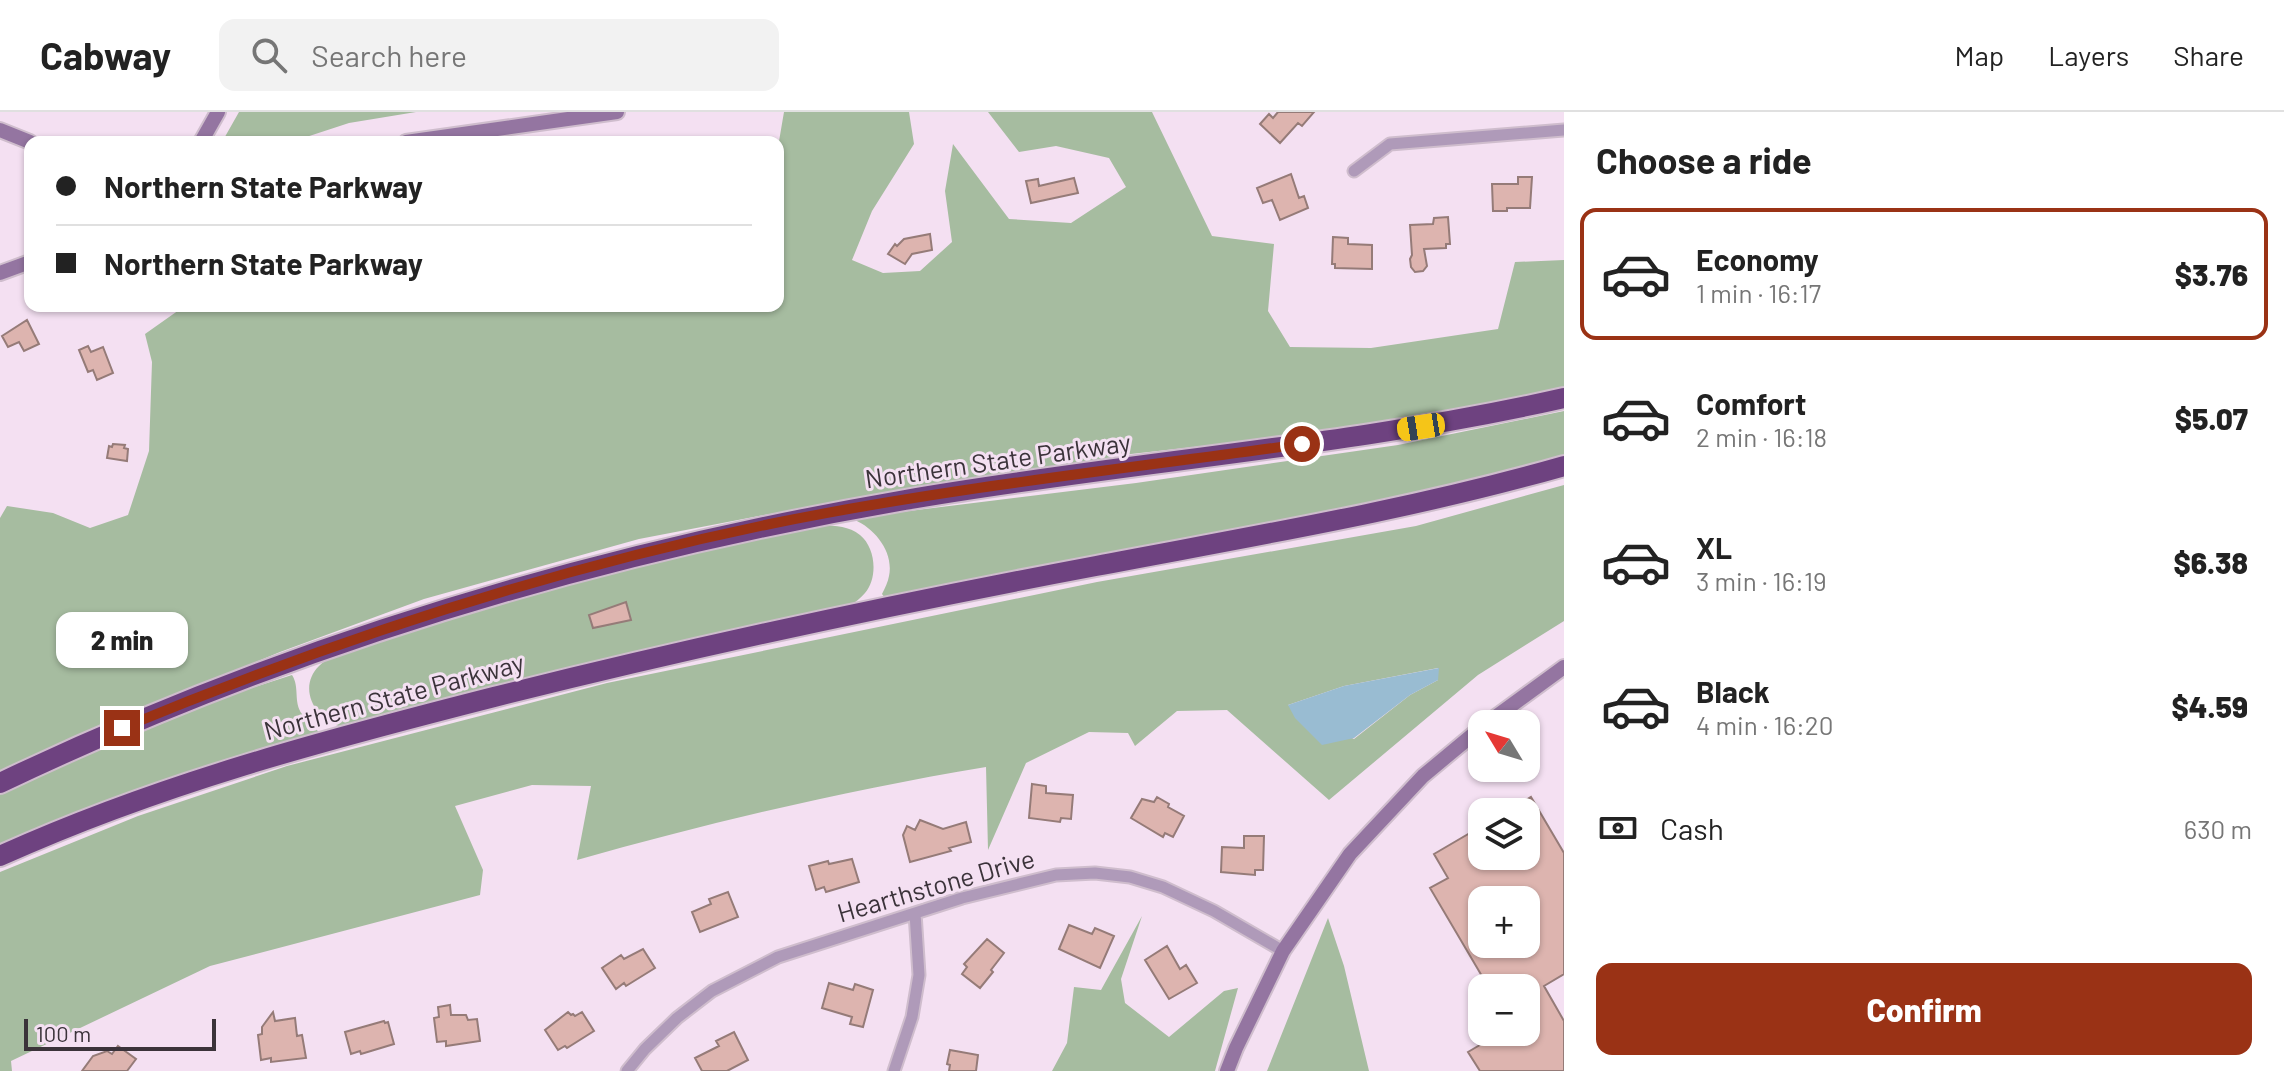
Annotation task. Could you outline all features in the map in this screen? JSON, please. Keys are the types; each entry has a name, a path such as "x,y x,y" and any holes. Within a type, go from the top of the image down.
{"highway":[{"name":"Northern State Parkway","path":"0,783 165,710 334,645 497,593 678,545 771,524 910,499 1368,435 1564,398"},
{"name":"Northern State Parkway","path":"0,856 147,797 236,767 348,734 570,678 804,624 1346,518 1564,466"}],"main road":[{"path":"204,136 218,112"},
{"path":"448,136 617,112"},
{"path":"0,130 24,140"},
{"path":"0,273 24,264"},
{"path":"1505,710 1564,667"},
{"path":"1227,1071 1283,951 1350,854 1423,776 1468,738"}],"street":[{"path":"1354,171 1390,144 1564,130"},
{"name":"Hearthstone Drive","path":"627,1071 677,1018 712,991 778,957 915,913 1056,875 1095,873 1130,877 1163,887 1214,911 1283,951"},
{"path":"894,1071 912,1017 919,975 915,913"}],"green space":[{"path":"239,112 416,112 349,123 309,136 225,136"},
{"path":"784,112 909,112 914,144 872,211 852,260 883,273 920,271 952,242 945,191 953,144 1009,219 1071,223 1126,187 1109,158 1056,146 1019,152 988,112 1152,112 1212,236 1274,244 1268,311 1290,347 1371,348 1498,329 1515,262 1564,260 1564,389 1362,428 1131,454 639,539 424,599 280,652 0,772 0,518 7,506 53,513 90,528 128,515 149,451 152,362 145,334 176,312 784,312 784,136 780,136"},
{"path":"1564,411 1564,458 1455,487 885,598 882,594 890,567 886,550 876,535 855,520 1398,445"},
{"path":"1564,485 1564,621 1478,675 1329,800 1227,710 1177,711 1135,746 1128,733 1089,732 1026,763 988,850 986,767 780,808 577,860 591,786 532,785 455,806 483,870 480,895 210,966 11,1061 12,1071 0,1071 0,872 138,816 287,766 607,683 1097,582 1416,526","holes":["1438,668 1438,680 1410,695 1354,739 1288,705 1344,686"]},
{"path":"823,525 856,532 872,555 873,571 869,587 850,606 342,727 324,718 312,702 309,693 313,675 324,661 340,654 599,574"},
{"path":"292,675 299,709 320,734 0,849 0,794 42,773 236,693"},
{"path":"1142,916 1121,979 1125,1003 1169,1037 1224,991 1238,988 1215,1071 1052,1071 1067,1043 1074,987 1101,990"},
{"path":"1328,918 1344,966 1369,1071 1267,1071"}],"water":[{"path":"1439,668 1438,680 1410,695 1354,738 1322,745 1295,718 1288,705 1344,686"}],"building":[{"path":"1278,112 1314,112 1302,126 1298,123 1280,143 1260,124 1269,114 1273,118"},
{"path":"1291,174 1299,198 1304,196 1308,208 1280,220 1272,200 1263,203 1257,188"},
{"path":"1518,177 1532,177 1530,208 1493,211 1492,184 1518,184"},
{"path":"1074,178 1078,193 1031,203 1026,181 1038,179 1039,186"},
{"path":"1448,217 1450,244 1446,244 1446,248 1424,249 1427,266 1423,271 1415,272 1410,259 1410,225 1433,224 1434,218"},
{"path":"930,234 932,250 912,254 905,264 888,254 895,244 897,246 904,239"},
{"path":"1333,237 1348,238 1348,244 1372,245 1372,269 1335,268 1332,264"},
{"path":"27,320 39,344 24,351 19,342 8,347 2,336"},
{"path":"88,346 91,352 103,347 113,373 97,380 93,370 88,372 79,350"},
{"path":"125,445 124,448 128,449 127,461 107,458 109,446"},
{"path":"626,602 631,620 593,628 589,615"},
{"path":"1032,784 1046,786 1046,793 1073,795 1071,819 1061,818 1060,822 1029,818"},
{"path":"1157,797 1184,816 1173,837 1165,833 1163,837 1131,818 1142,799 1154,802"},
{"path":"1540,812 1564,853 1564,974 1544,986 1564,1021 1564,1071 1480,1071 1468,1052 1478,1046 1540,1046 1540,974 1481,974 1471,958 1540,958 1540,886 1468,886 1468,952 1430,888 1448,878 1434,854 1468,834 1468,870 1540,870"},
{"path":"920,820 943,829 966,822 971,842 910,862 903,835 907,826 915,830"},
{"path":"1244,836 1264,836 1263,870 1255,870 1255,875 1221,872 1222,847 1244,848"},
{"path":"852,859 859,882 826,892 824,887 816,890 809,866"},
{"path":"728,892 738,917 700,932 692,912 711,904 709,899"},
{"path":"1069,925 1092,934 1095,928 1114,936 1100,968 1059,949"},
{"path":"987,939 1004,953 980,988 962,974 967,967 964,964"},
{"path":"1167,946 1180,969 1186,965 1197,983 1169,999 1145,960"},
{"path":"643,949 655,968 616,989 602,968 621,955 624,959"},
{"path":"829,983 853,990 855,984 873,990 863,1027 850,1024 852,1017 822,1008"},
{"path":"450,1005 451,1015 477,1019 480,1041 446,1046 446,1041 437,1042 434,1018 439,1017 438,1007"},
{"path":"273,1012 275,1021 295,1018 297,1036 302,1035 306,1058 271,1062 271,1058 261,1060 258,1035 262,1034 262,1027"},
{"path":"568,1012 575,1016 582,1012 594,1031 567,1048 558,1050 545,1030"},
{"path":"388,1022 394,1044 351,1054 345,1032"},
{"path":"734,1032 748,1060 727,1071 702,1071 695,1058 719,1046 716,1041"},
{"path":"118,1046 136,1059 127,1071 82,1071 93,1056 107,1051 112,1054"},
{"path":"950,1050 978,1055 976,1071 949,1071"}],"route":[{"path":"122,728 320,650 497,593 611,561 771,524 910,499 1302,444"}]}
